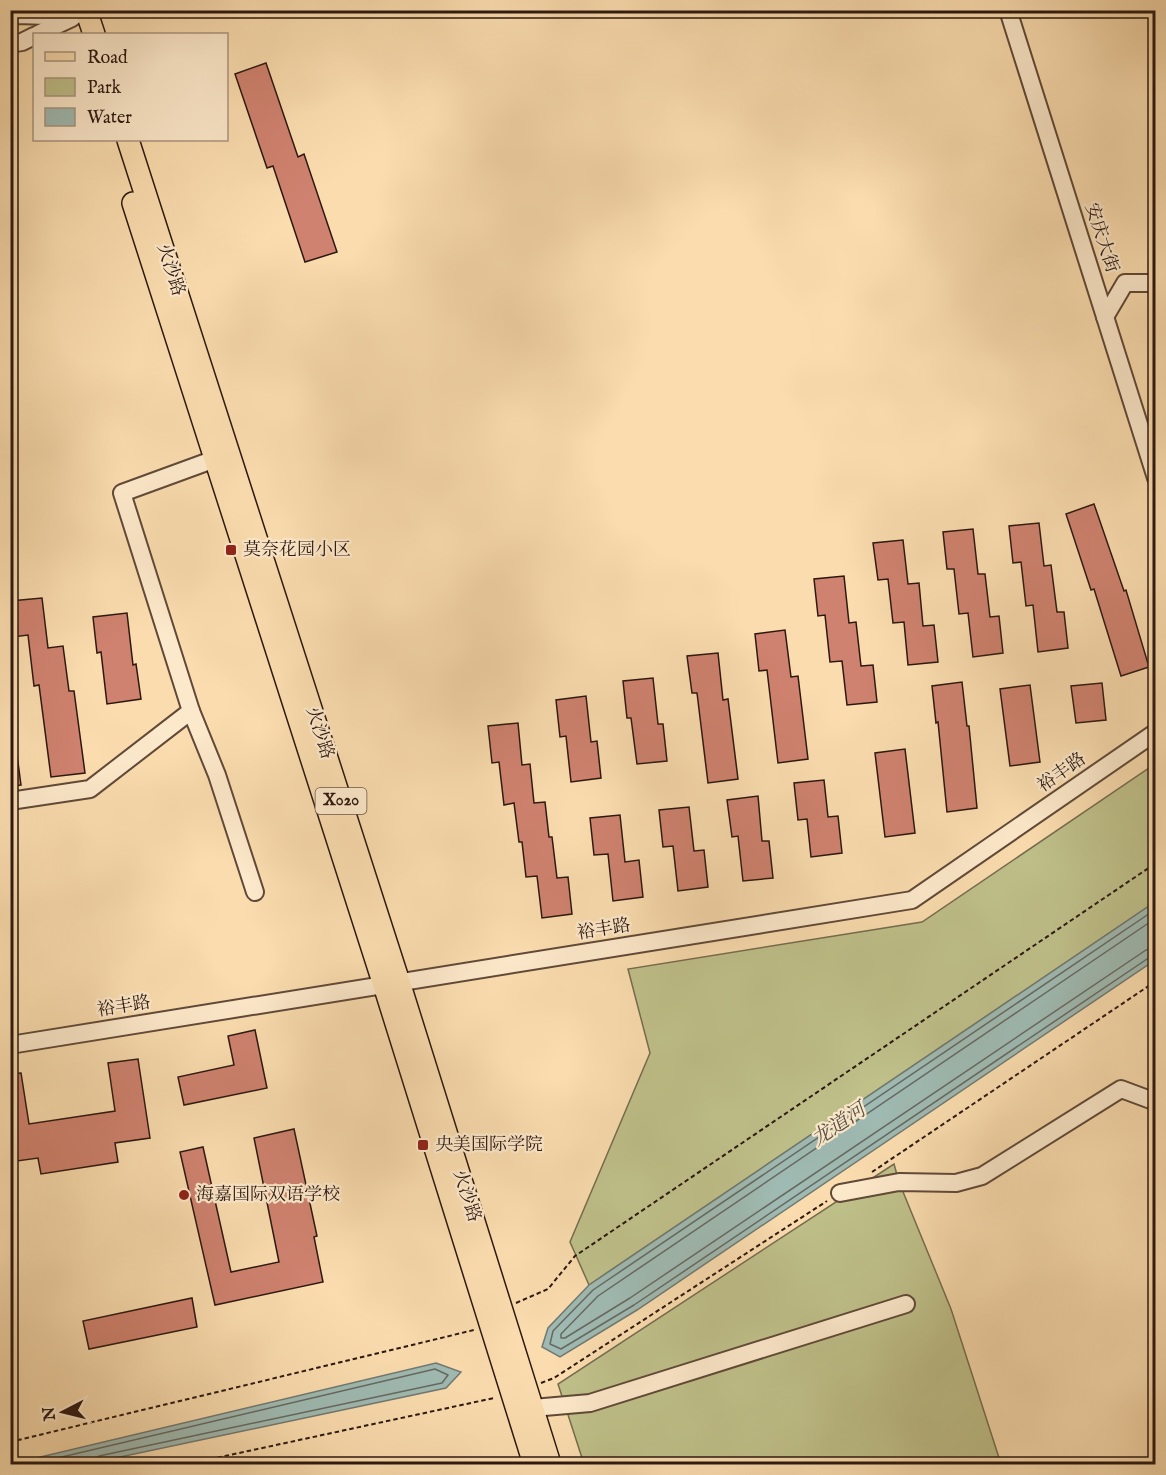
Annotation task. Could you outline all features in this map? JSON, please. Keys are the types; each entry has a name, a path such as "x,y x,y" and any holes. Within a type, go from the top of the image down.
{"main road":[{"path":"80,16 93,33"},
{"name":"火沙路","path":"113,141 222,457 496,1318 533,1408 550,1464"},
{"name":"火沙路","path":"128,141 222,457"},
{"name":"火沙路","path":"496,1318 512,1394 534,1464"}],"street":[{"name":"安庆大街","path":"1008,10 1155,478"},
{"path":"10,16 80,16"},
{"path":"41,33 80,16"},
{"path":"10,44 22,42 33,36"},
{"path":"1105,317 1125,283 1155,283"},
{"path":"222,457 122,493 191,711 217,775 255,891"},
{"path":"10,801 90,789 191,711"},
{"name":"裕丰路","path":"10,1045 912,900 1155,732"},
{"path":"840,1193 899,1182 956,1183 965,1181 982,1176 1121,1089 1155,1102"},
{"path":"533,1408 590,1403 906,1304"}],"path":[{"path":"10,1442 496,1318 548,1289 575,1256 1155,863"},
{"path":"188,1464 512,1394"}],"green space":[{"path":"1155,764 1155,902 589,1285 570,1242 650,1053 628,969 922,922"},
{"path":"894,1164 899,1182 951,1309 1001,1464 584,1464 558,1384"}],"water":[{"name":"龙道河","path":"1155,902 1155,960 637,1310 560,1357 542,1347 548,1328 589,1285"},
{"path":"436,1363 461,1372 446,1388 87,1464 11,1464"}],"building":[{"path":"266,63 298,157 304,154 337,252 305,262 273,166 267,168 235,74"},
{"path":"1094,504 1124,591 1126,590 1149,667 1121,676 1094,589 1091,590 1066,514"},
{"path":"1039,523 1044,566 1051,565 1057,612 1064,612 1068,648 1038,652 1033,605 1026,606 1021,562 1013,563 1009,526"},
{"path":"973,529 978,574 985,574 990,617 999,616 1003,653 973,657 968,613 959,614 954,569 947,569 943,532"},
{"path":"903,540 908,584 919,583 923,626 934,625 938,662 908,665 904,622 893,623 888,579 878,580 873,543"},
{"path":"844,576 849,623 856,622 861,666 873,665 877,702 847,705 842,661 830,662 825,615 818,616 814,579"},
{"path":"42,598 48,648 63,646 69,691 74,691 85,773 51,777 39,685 34,686 28,635 13,637 10,601"},
{"path":"127,613 133,665 136,664 141,699 107,704 101,652 97,653 93,617"},
{"path":"785,630 791,677 798,676 808,759 778,763 767,670 759,671 755,634"},
{"path":"718,653 723,700 728,699 738,779 708,783 697,693 692,693 687,656"},
{"path":"653,678 658,724 663,724 667,761 637,764 631,718 627,718 623,681"},
{"path":"962,682 977,808 947,812 932,686"},
{"path":"1102,683 1106,720 1076,723 1071,686"},
{"path":"1030,685 1040,762 1010,766 1000,689"},
{"path":"586,696 591,742 597,741 601,778 571,782 566,736 560,737 556,700"},
{"path":"518,723 522,765 530,764 534,803 545,802 557,878 568,877 572,914 542,918 537,876 526,877 514,803 504,805 499,762 492,763 488,726"},
{"path":"905,749 915,833 885,837 875,753"},
{"path":"10,755 17,755 21,785 10,786"},
{"path":"824,780 828,817 838,816 842,853 811,857 807,819 798,820 794,783"},
{"path":"758,796 762,841 769,841 773,878 743,881 738,836 732,837 727,800"},
{"path":"689,807 694,851 704,850 708,887 678,891 673,846 663,847 659,810"},
{"path":"620,815 625,862 639,860 643,897 613,901 608,854 594,855 590,818"},
{"path":"255,1030 267,1088 184,1105 178,1077 234,1065 228,1036"},
{"path":"138,1059 150,1138 115,1143 118,1162 41,1174 38,1158 10,1162 10,1074 21,1073 29,1124 115,1111 108,1063"},
{"path":"294,1129 317,1236 314,1237 323,1282 215,1305 180,1152 203,1147 231,1272 279,1262 254,1138"},
{"path":"192,1298 197,1327 89,1349 83,1321"}],"place":[{"name":"莫奈花园小区","path":"231,550"},
{"name":"央美国际学院","path":"423,1145"},
{"name":"海嘉国际双语学校","path":"184,1195"}]}
